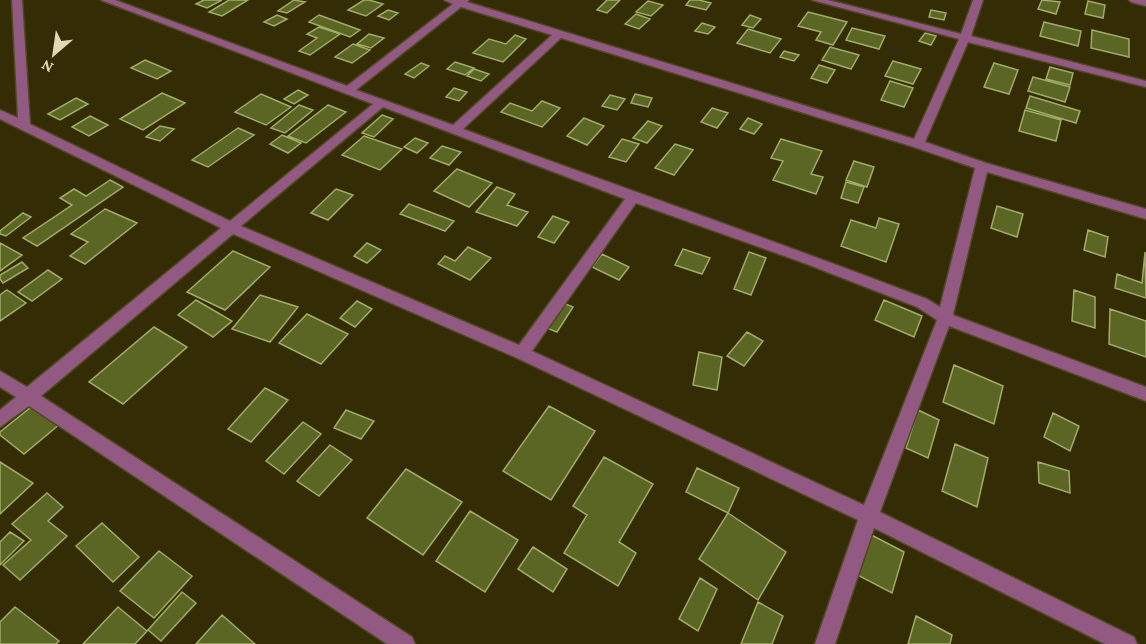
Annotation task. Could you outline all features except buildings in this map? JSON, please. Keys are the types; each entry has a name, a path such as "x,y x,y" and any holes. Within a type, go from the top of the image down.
{"street":[{"path":"17,0 24,125"},
{"path":"106,0 633,197 809,259 922,303 945,318 1146,394"},
{"path":"817,0 1146,84"},
{"path":"918,144 965,38 978,0"},
{"path":"1134,0 1146,3"},
{"path":"349,90 458,1 982,166 1146,214"},
{"path":"455,130 559,34"},
{"path":"0,420 381,103"},
{"path":"0,114 230,227 522,353 869,516 1127,644"},
{"path":"825,644 869,516 945,318 982,166"},
{"path":"522,353 633,197"},
{"path":"0,378 27,398 405,644"}]}
